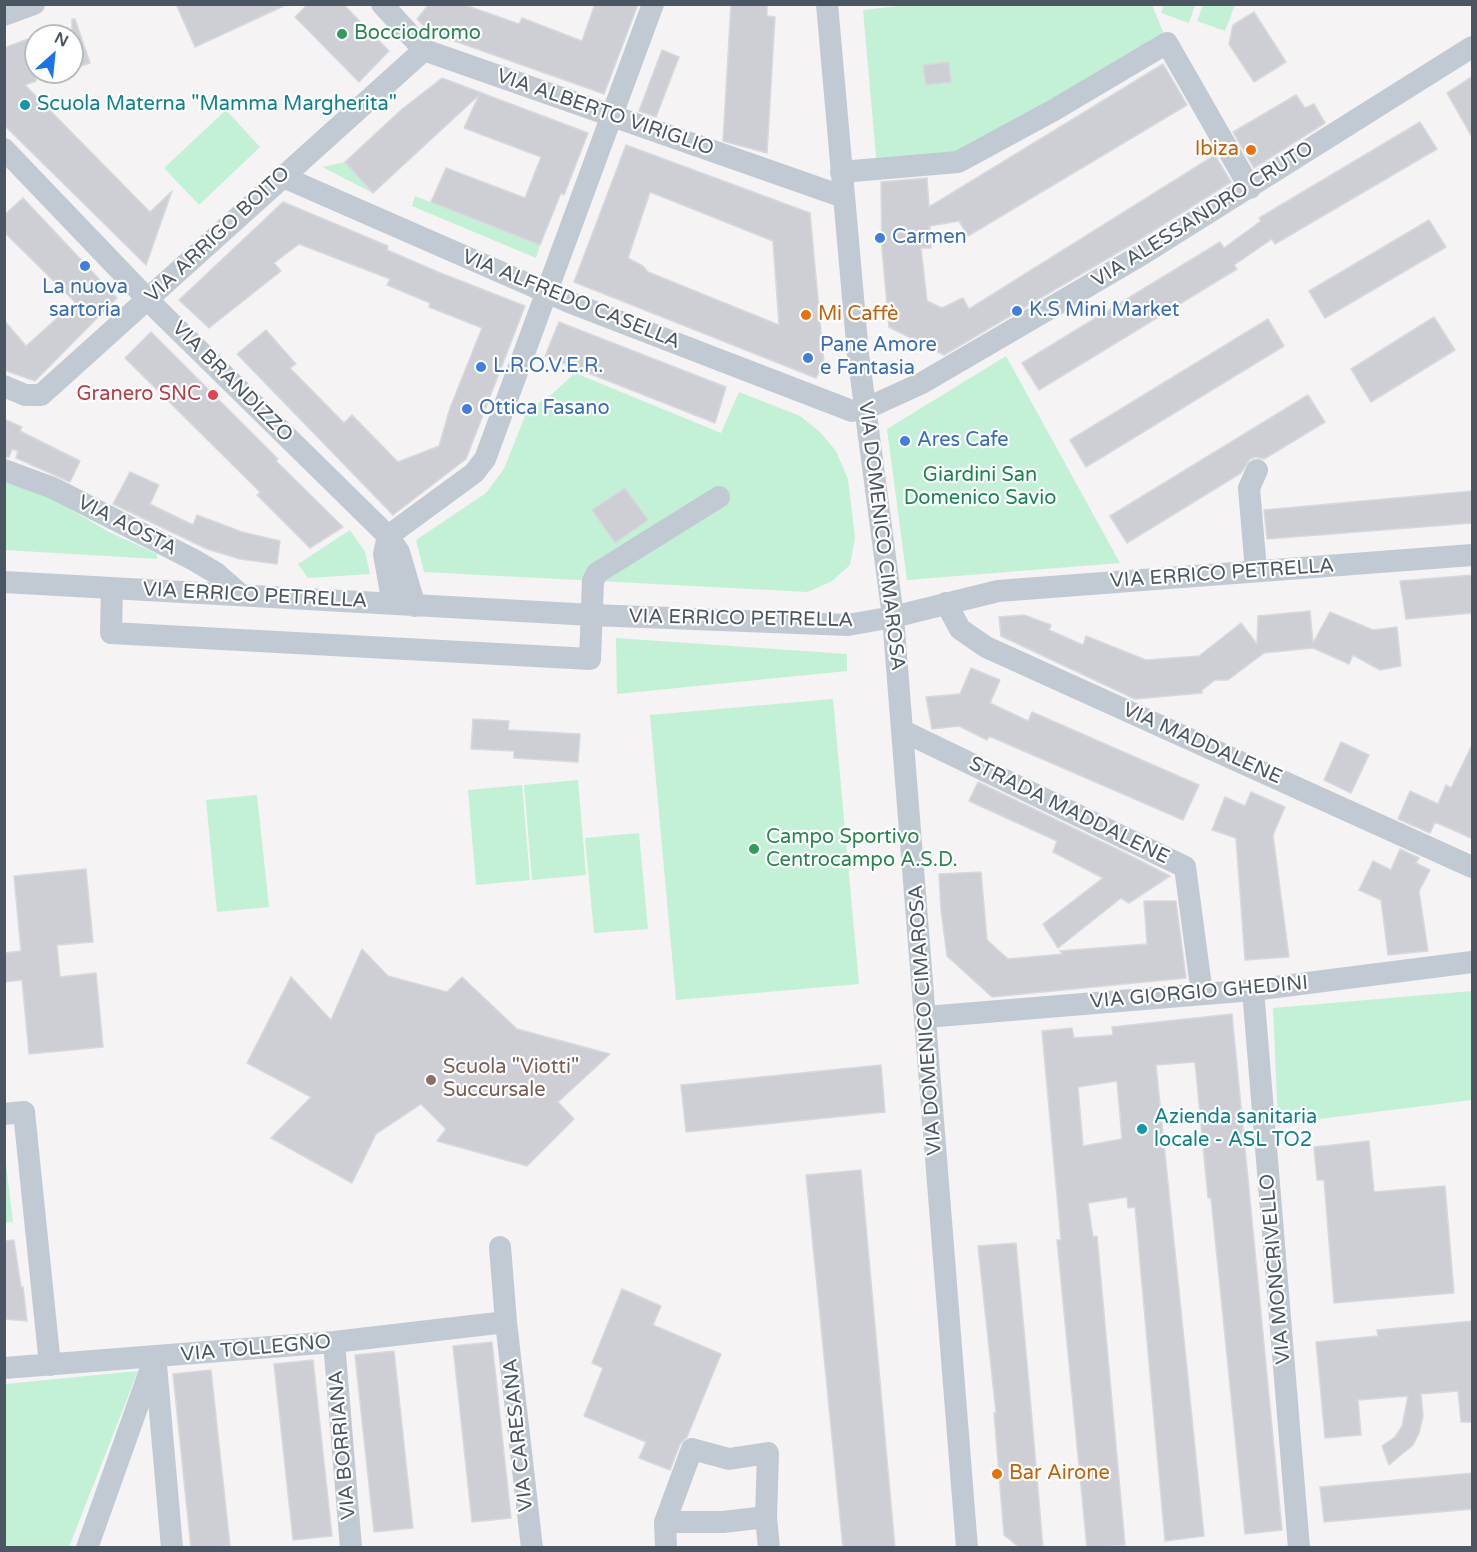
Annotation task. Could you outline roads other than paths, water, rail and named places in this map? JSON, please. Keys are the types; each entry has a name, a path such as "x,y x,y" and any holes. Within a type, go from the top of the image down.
{"street":[{"path":"4,15 34,4"},
{"name":"VIA ALBERTO VIRIGLIO","path":"382,4 424,50 844,197"},
{"path":"393,604 384,554 388,536 474,473 484,459 653,4"},
{"name":"VIA DOMENICO CIMAROSA","path":"827,4 865,410 893,617 967,1548"},
{"path":"841,171 958,162 1054,110 1167,43 1251,188"},
{"name":"VIA ALESSANDRO CRUTO","path":"865,410 932,377 1251,188 1473,46"},
{"name":"VIA ARRIGO BOITO","path":"4,386 25,395 41,396 424,50"},
{"name":"VIA BRANDIZZO","path":"4,149 149,300 388,536 399,552 415,606"},
{"name":"VIA ALFREDO CASELLA","path":"281,177 545,292 852,411 865,410"},
{"name":"VIA AOSTA","path":"4,470 53,488 195,560 216,573 241,595"},
{"path":"1256,572 1249,488 1257,470"},
{"path":"112,588 111,633 590,659 593,581 597,573 719,497"},
{"name":"VIA ERRICO PETRELLA","path":"4,582 415,606 848,625 893,617 998,591 1473,555"},
{"name":"VIA MADDALENE","path":"946,603 960,629 986,647 1473,867"},
{"name":"STRADA MADDALENE","path":"903,731 1185,867 1202,994"},
{"name":"VIA GIORGIO GHEDINI","path":"926,1017 1253,990 1473,962"},
{"name":"VIA MONCRIVELLO","path":"1253,990 1299,1548"},
{"path":"14,1113 50,1365"},
{"name":"VIA CARESANA","path":"500,1247 531,1548"},
{"name":"VIA TOLLEGNO","path":"4,1368 334,1342 506,1322"},
{"name":"VIA BORRIANA","path":"334,1342 351,1548"},
{"path":"87,1548 155,1357"},
{"path":"155,1357 172,1548"},
{"path":"666,1548 665,1522 692,1449 729,1459 768,1453 766,1516 769,1548"},
{"path":"665,1522 723,1522 766,1516"}],"place":[{"name":"Bocciodromo","path":"342,34"},
{"name":"Scuola Materna \"Mamma Margherita\"","path":"25,105"},
{"name":"Ibiza","path":"1251,150"},
{"name":"Carmen","path":"880,238"},
{"name":"La nuova sartoria","path":"85,266"},
{"name":"K.S Mini Market","path":"1017,311"},
{"name":"Mi Caffè","path":"806,315"},
{"name":"Pane Amore e Fantasia","path":"808,358"},
{"name":"L.R.O.V.E.R.","path":"481,367"},
{"name":"Granero SNC","path":"213,395"},
{"name":"Ottica Fasano","path":"467,409"},
{"name":"Ares Cafe","path":"905,441"},
{"name":"Campo Sportivo Centrocampo A.S.D.","path":"754,849"},
{"name":"Scuola \"Viotti\" Succursale","path":"431,1080"},
{"name":"Azienda sanitaria locale - ASL TO2","path":"1142,1129"},
{"name":"Bar Airone","path":"997,1474"}],"park label":[{"name":"Giardini San Domenico Savio","path":"980,488"}]}
